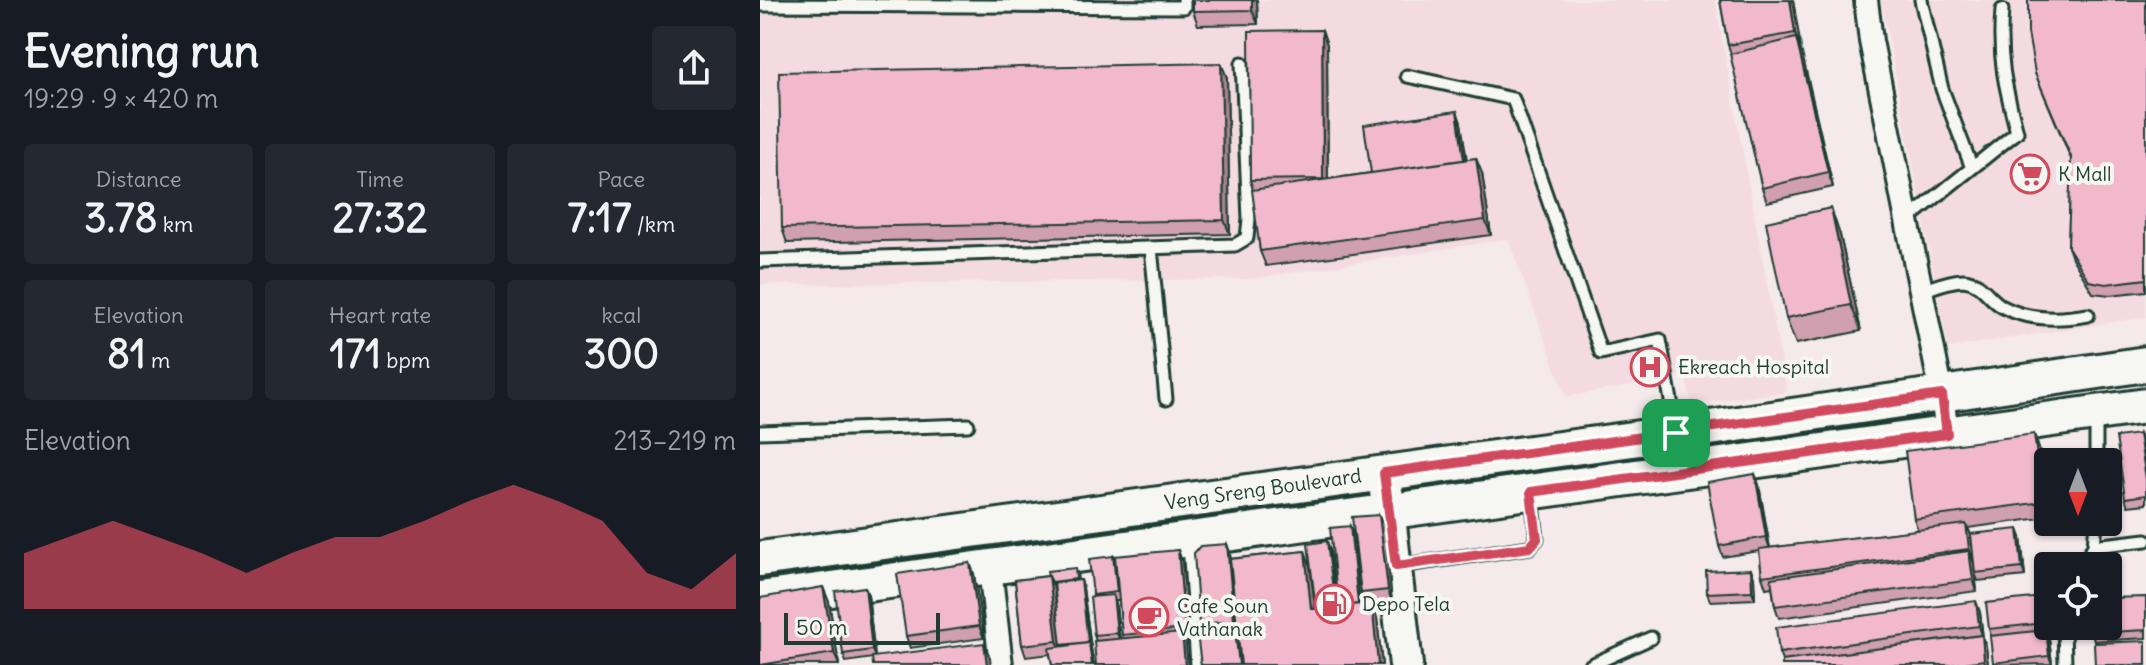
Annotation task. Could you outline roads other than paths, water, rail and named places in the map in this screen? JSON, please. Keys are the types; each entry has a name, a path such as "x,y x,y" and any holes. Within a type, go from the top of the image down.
{"main road":[{"name":"Veng Sreng Boulevard","path":"760,559 1676,433 2146,364"},
{"name":"Veng Sreng Boulevard","path":"760,599 2146,406"}],"street":[{"path":"1866,0 1947,434"},
{"path":"1384,473 1406,665"},
{"path":"990,568 1001,665"}],"lane":[{"path":"760,5 1184,7 1184,0"},
{"path":"1921,0 1942,89 1972,168"},
{"path":"1907,221 2017,132 2002,74 1999,42 2002,10"},
{"path":"760,261 1235,245 1247,238 1249,219 1242,63"},
{"path":"1407,76 1513,99 1601,353 1660,340 1676,433"},
{"path":"1151,248 1166,399"},
{"path":"1921,291 1964,280 1979,285 2000,306 2024,315 2060,319 2088,315"},
{"path":"2095,413 2096,448"},
{"path":"760,432 968,425"},
{"path":"1396,566 1530,547 1537,539 1531,492"},
{"path":"2090,552 2095,536"},
{"path":"1188,540 1197,665"},
{"path":"2094,546 2146,540"},
{"path":"1591,665 1651,638"},
{"path":"2064,640 2065,665"}],"place":[{"name":"K Mall","path":"2030,174"},
{"name":"Ekreach Hospital","path":"1650,367"},
{"name":"Depo Tela","path":"1334,604"},
{"name":"Cafe Soun Vathanak","path":"1149,617"}]}
